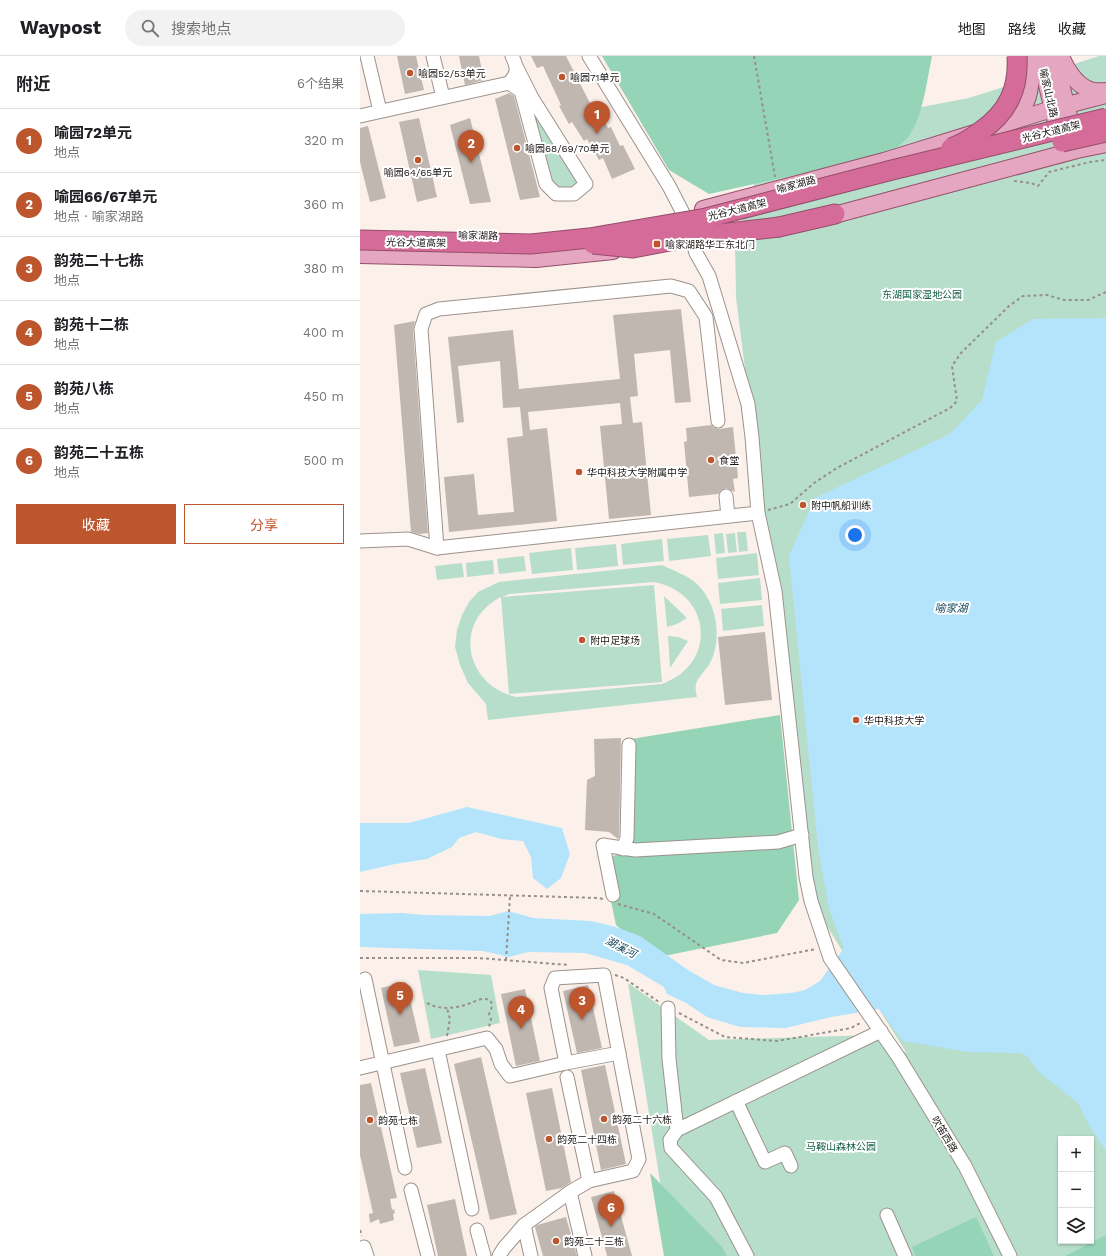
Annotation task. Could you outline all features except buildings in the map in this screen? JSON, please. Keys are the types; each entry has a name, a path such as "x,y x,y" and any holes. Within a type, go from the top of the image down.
{"highway":[{"path":"892,170 969,140 993,122 1011,99 1016,83 1018,56"},
{"name":"光谷大道高架","path":"360,240 531,244 589,238 706,218 892,170 1106,118"},
{"name":"光谷大道高架","path":"360,246 531,250 590,244 706,223 932,170 1106,132"},
{"path":"590,244 633,248 686,238 779,226 835,214"}],"main road":[{"path":"996,126 1014,117 1025,105 1030,90 1029,56"},
{"name":"喻家山北路","path":"1040,56 1059,108 1070,152"},
{"name":"喻家山北路","path":"1054,56 1059,108"},
{"path":"1061,56 1072,76 1082,85 1091,90 1106,91"},
{"name":"喻家湖路","path":"360,232 531,236 588,231 684,215 884,161 996,126 1106,95"},
{"path":"360,255 536,259 694,245 787,229 835,214 1070,152 1106,144"}],"street":[{"path":"367,56 380,111"},
{"path":"433,56 443,97"},
{"name":"吹笛西路","path":"589,56 669,186 684,215 694,245 708,276 748,404 758,513 774,590 806,877 811,901 828,952 899,1058 965,1166 1010,1256"},
{"path":"360,116 509,83 516,76 514,61"},
{"path":"509,83 521,91 546,184 556,194 574,194 586,184 532,98 514,61"},
{"path":"437,548 421,329 426,314 439,309 671,286 689,291 706,317 718,421"},
{"path":"726,496 728,516"},
{"path":"360,541 408,539 437,548 758,513"},
{"path":"623,849 627,838 629,744"},
{"path":"610,899 603,845 635,850 778,842 802,835"},
{"path":"499,1256 524,1225 570,1192 589,1181 633,1171 639,1159 604,975 555,978 551,988 566,1063"},
{"path":"365,979 405,1168"},
{"path":"668,1008 669,1059 677,1130"},
{"path":"747,1256 716,1197 671,1148 670,1140 677,1130 881,1031"},
{"path":"360,1068 487,1038 496,1049 501,1064 510,1076 619,1053"},
{"path":"441,1049 472,1209"},
{"path":"567,1077 589,1181"},
{"path":"736,1101 765,1162 785,1153 791,1166"},
{"path":"411,1190 428,1256"},
{"path":"570,1192 585,1256"},
{"path":"887,1215 905,1256"},
{"path":"524,1225 531,1256"},
{"path":"477,1230 484,1256"}],"path":[{"path":"754,56 777,189"},
{"path":"758,513 790,504 814,483 836,468 950,408 957,401 952,366 961,353 1009,306 1023,296 1047,295 1064,300 1088,300 1106,292"},
{"path":"360,891 610,899 654,914 721,960 743,963 828,952"},
{"path":"506,960 510,896"},
{"path":"427,1002 439,1008 447,1008 463,1006 482,999 490,1000 492,1003 492,1008 489,1014 491,1019 487,1038"},
{"path":"441,1049 450,1019 447,1008"}],"green space":[{"path":"602,56 932,56 924,98 918,118 909,136 898,147 885,155 709,194 669,170"},
{"name":"东湖国家湿地公园","path":"1099,56 1106,56 1106,1256 672,1256 628,983 709,1040 874,1035 892,1048 906,1052 811,901 736,297 735,244 754,184 791,147 848,121 969,98"},
{"path":"529,97 580,182 570,189 553,186"},
{"path":"737,532 746,532 748,551 739,552"},
{"path":"723,533 725,553 716,554 714,534"},
{"path":"735,533 737,552 728,553 726,534"},
{"path":"708,535 711,556 669,561 667,539"},
{"path":"662,539 664,561 623,565 621,544"},
{"path":"616,544 618,566 577,570 575,548"},
{"path":"571,548 573,570 532,574 529,553"},
{"path":"757,553 759,575 718,579 716,558"},
{"path":"524,556 526,571 499,574 497,559"},
{"path":"493,560 494,574 467,577 466,563"},
{"path":"462,563 464,577 437,580 435,566"},
{"path":"662,565 689,578 704,592 709,601 716,621 717,631 711,661 696,684 697,697 488,720 486,704 468,683 460,665 455,647 457,630 462,615 469,602 478,592 499,582","holes":["654,582 673,589 688,600 697,614 701,630 699,646 693,661 680,674 662,684 517,697 499,691 486,680 476,667 471,652 471,637 476,622 485,608 501,597 509,694 662,682 654,585 502,597 509,594"]},
{"path":"760,578 762,600 720,604 718,583"},
{"path":"664,596 687,618 677,624 667,627"},
{"path":"762,605 764,626 723,631 721,609"},
{"path":"668,636 678,637 688,641 670,668"},
{"path":"780,715 799,900 777,933 654,958 616,925 603,862 621,852 625,740"},
{"path":"418,970 491,975 500,1023 431,1039"},
{"path":"650,1173 722,1247 727,1256 664,1256"},
{"path":"976,1217 994,1256 915,1256 912,1247"},
{"path":"1106,1235 1106,1256 1065,1256 1088,1244 1094,1244 1094,1241"}],"water":[{"name":"喻家湖","path":"1106,318 1106,1151 1089,1125 1078,1103 1038,1071 1027,1056 1020,1053 968,1052 903,1041 879,1009 831,1017 786,1028 740,1027 707,1017 686,1003 667,994 664,987 627,965 585,953 528,952 509,957 483,951 360,947 360,914 402,913 423,915 490,916 508,911 533,918 591,921 616,927 640,936 688,970 714,985 743,993 763,995 791,993 805,990 820,981 844,948 829,909 818,846 789,556 815,498 950,434 982,400 996,342 1033,319"},
{"path":"467,807 562,828 570,854 561,878 547,889 533,878 531,857 523,841 501,839 476,832 459,838 452,847 427,859 360,872 360,823 409,823"}],"place":[{"name":"喻园52/53单元","path":"410,73"},
{"name":"喻园71单元","path":"562,77"},
{"name":"喻园72单元","path":"597,134"},
{"name":"喻园68/69/70单元","path":"517,148"},
{"name":"喻园64/65单元","path":"418,160"},
{"name":"喻园66/67单元","path":"471,163"},
{"name":"喻家湖路华工东北门","path":"657,244"},
{"name":"食堂","path":"711,460"},
{"name":"华中科技大学附属中学","path":"579,472"},
{"name":"附中帆船训练","path":"803,505"},
{"name":"附中足球场","path":"582,640"},
{"name":"华中科技大学","path":"856,720"},
{"name":"韵苑八栋","path":"400,1015"},
{"name":"韵苑二十七栋","path":"582,1020"},
{"name":"韵苑十二栋","path":"521,1029"},
{"name":"韵苑二十六栋","path":"604,1119"},
{"name":"韵苑七栋","path":"370,1120"},
{"name":"韵苑二十四栋","path":"549,1139"},
{"name":"韵苑二十五栋","path":"611,1227"},
{"name":"韵苑二十三栋","path":"556,1241"}],"water label":[{"name":"湖溪河","path":"621,947"}],"park label":[{"name":"马鞍山森林公园","path":"841,1146"}]}
